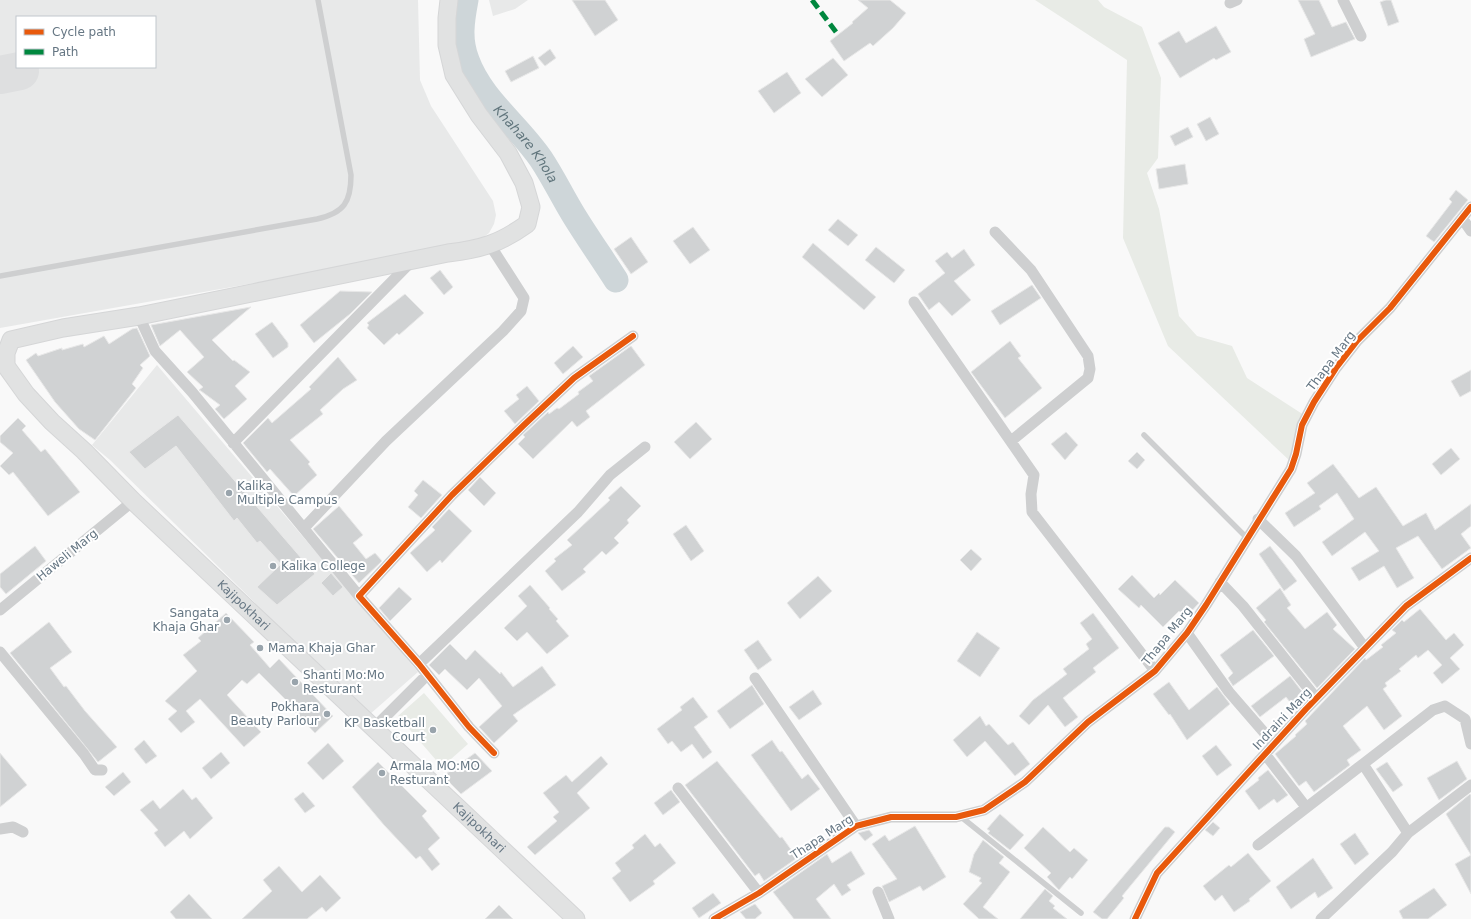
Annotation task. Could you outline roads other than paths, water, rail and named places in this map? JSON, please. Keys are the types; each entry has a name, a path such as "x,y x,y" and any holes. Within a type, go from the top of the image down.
{"main road":[{"path":"3,366 11,340 63,328 139,316 473,250 507,238 526,224 530,207 524,183 508,153 479,115 454,76 447,45 449,0"},
{"name":"Kajipokhari","path":"3,366 52,422 84,451 133,501 576,919"}],"street":[{"path":"1343,0 1361,36"},
{"name":"Thapa Marg","path":"714,919 759,893 856,826 891,817 960,816 984,810 1024,782 1088,722 1155,672 1187,633 1291,468 1296,454 1302,425 1314,402 1336,368 1357,341 1390,308 1471,206"},
{"path":"1462,218 1471,230"},
{"path":"995,232 1031,270 1088,356 1090,369 1088,378 1011,442"},
{"path":"304,528 386,441 497,336 521,311 524,298 490,245"},
{"path":"233,443 412,261"},
{"path":"914,302 1034,474 1031,494 1032,512 1155,672"},
{"path":"139,316 155,351 192,392 359,596 419,664 469,727 494,753"},
{"path":"359,596 452,495 524,425 574,378 633,336"},
{"path":"419,664 578,512 610,475 645,447"},
{"name":"Haweli Marg","path":"0,610 133,501"},
{"path":"1258,519 1296,556 1365,648"},
{"name":"Indraini Marg","path":"1135,919 1157,873 1316,698 1406,606 1471,558"},
{"path":"1220,582 1243,606 1316,698"},
{"name":"Thapa Marg","path":"1187,633 1229,692 1274,744"},
{"path":"0,652 84,754 95,770 102,770"},
{"path":"374,728 427,675"},
{"path":"755,678 856,826"},
{"path":"1258,845 1433,710 1445,706 1468,718 1471,744"},
{"path":"1265,754 1306,808"},
{"path":"1363,764 1408,833"},
{"path":"1321,919 1392,852 1408,833 1471,785"},
{"path":"678,788 759,893"},
{"path":"0,830 13,827 23,832"},
{"path":"878,892 890,919"}],"lane":[{"path":"0,276 328,217 339,211 346,203 351,192 351,175 318,0"},
{"path":"1144,434 1246,538"},
{"path":"960,816 1081,913"}],"waterway":[{"name":"Khahare Khola","path":"466,0 462,23 462,38 464,53 473,74 481,87 541,159 573,214 616,280"}],"place":[{"name":"Kalika Multiple Campus","path":"229,493"},
{"name":"Kalika College","path":"273,566"},
{"name":"Sangata Khaja Ghar","path":"227,620"},
{"name":"Mama Khaja Ghar","path":"260,648"},
{"name":"Shanti Mo:Mo Resturant","path":"295,682"},
{"name":"Pokhara Beauty Parlour","path":"327,714"},
{"name":"KP Basketball Court","path":"433,730"},
{"name":"Armala MO:MO Resturant","path":"382,773"}]}
